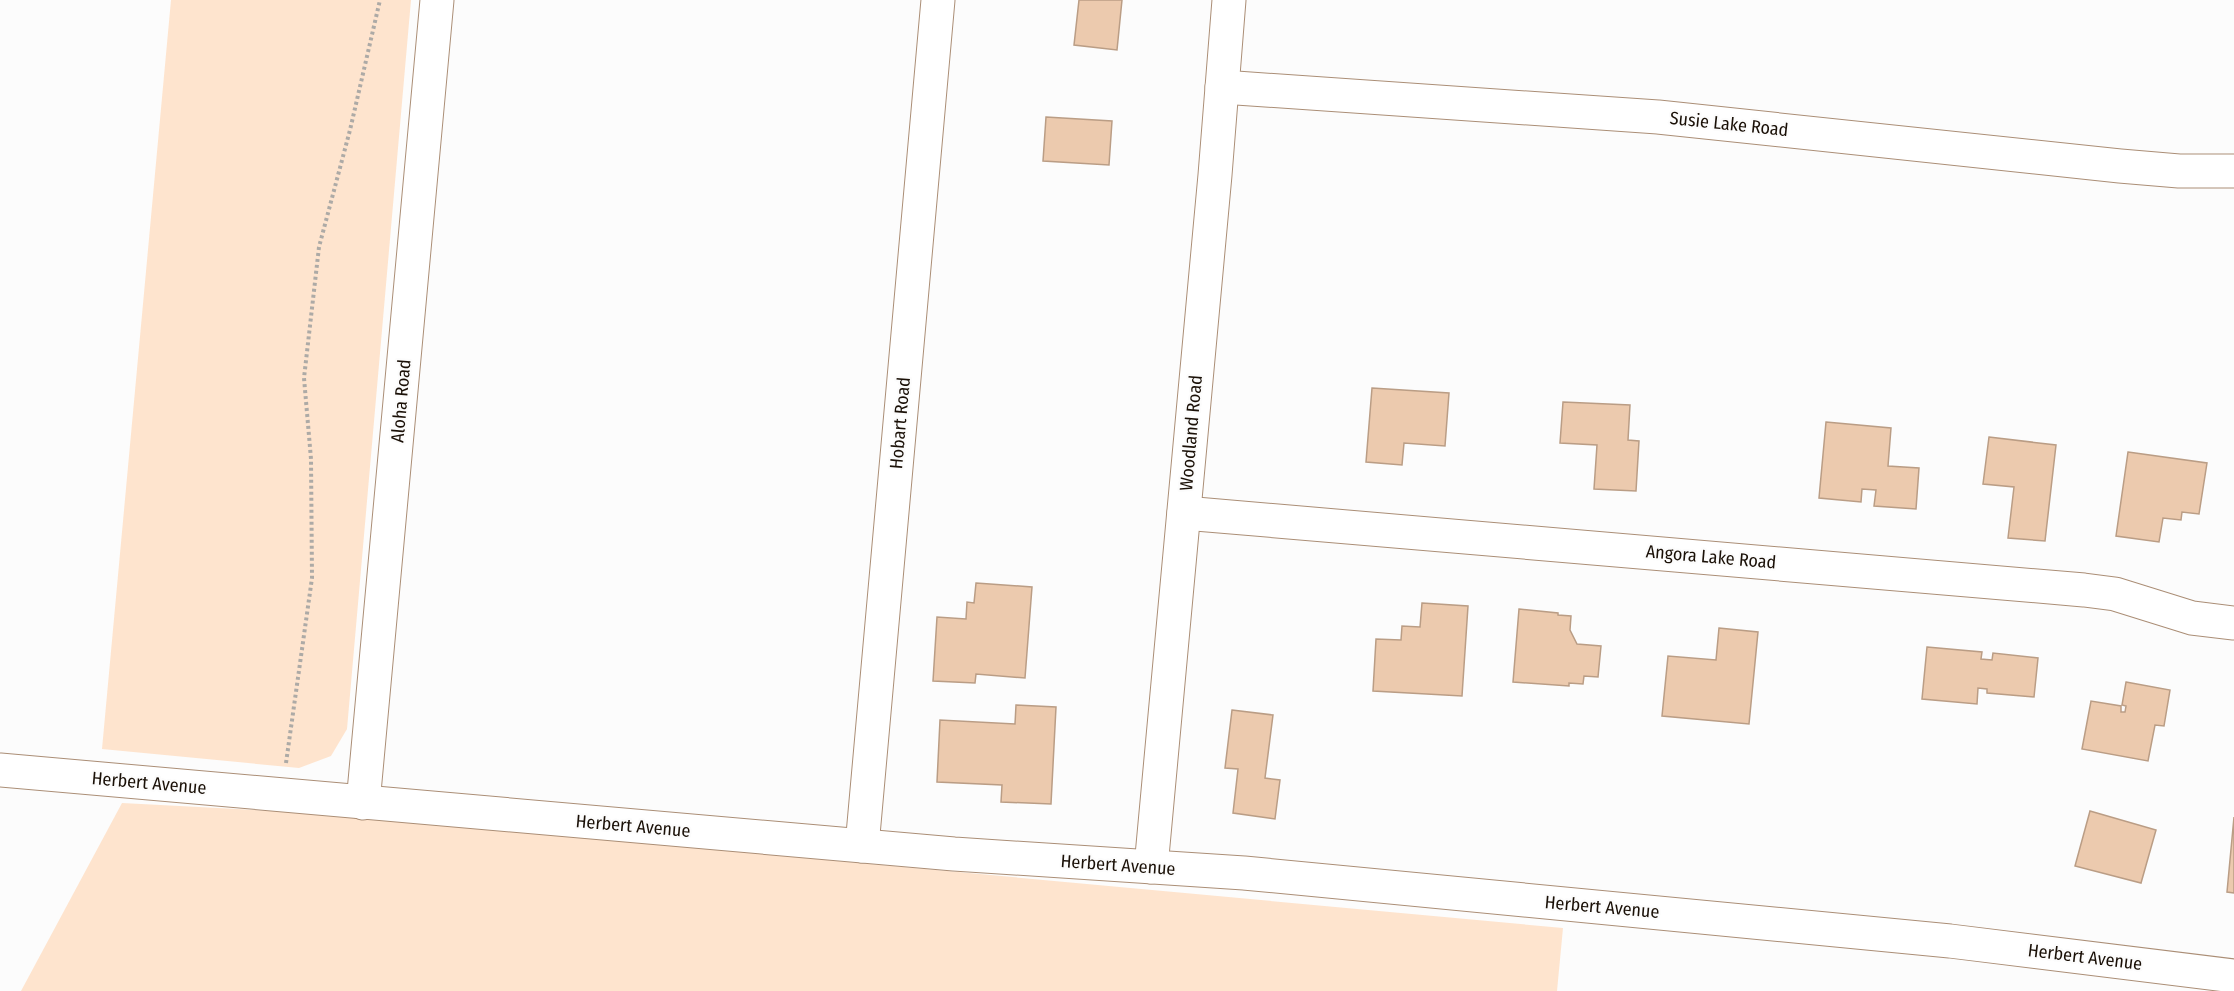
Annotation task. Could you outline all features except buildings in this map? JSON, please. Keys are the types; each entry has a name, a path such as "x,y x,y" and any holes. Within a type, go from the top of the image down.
{"street":[{"name":"Aloha Road","path":"363,803 437,0"},
{"name":"Hobart Road","path":"862,846 938,0"},
{"name":"Woodland Road","path":"1151,867 1229,0"},
{"name":"Susie Lake Road","path":"1222,87 1658,117 2120,166 2179,171 2234,171"},
{"name":"Angora Lake Road","path":"1184,513 2084,590 2115,594 2192,618 2234,623"},
{"name":"Herbert Avenue","path":"0,770 862,846 1244,873 1915,937 2234,976"}],"path":[{"path":"281,795 312,578 311,459 304,378 319,247 381,0"}],"shaded area":[{"path":"171,0 411,0 347,729 331,756 299,768 102,749"},
{"path":"122,803 331,814 1563,928 1557,991 21,991"}]}
